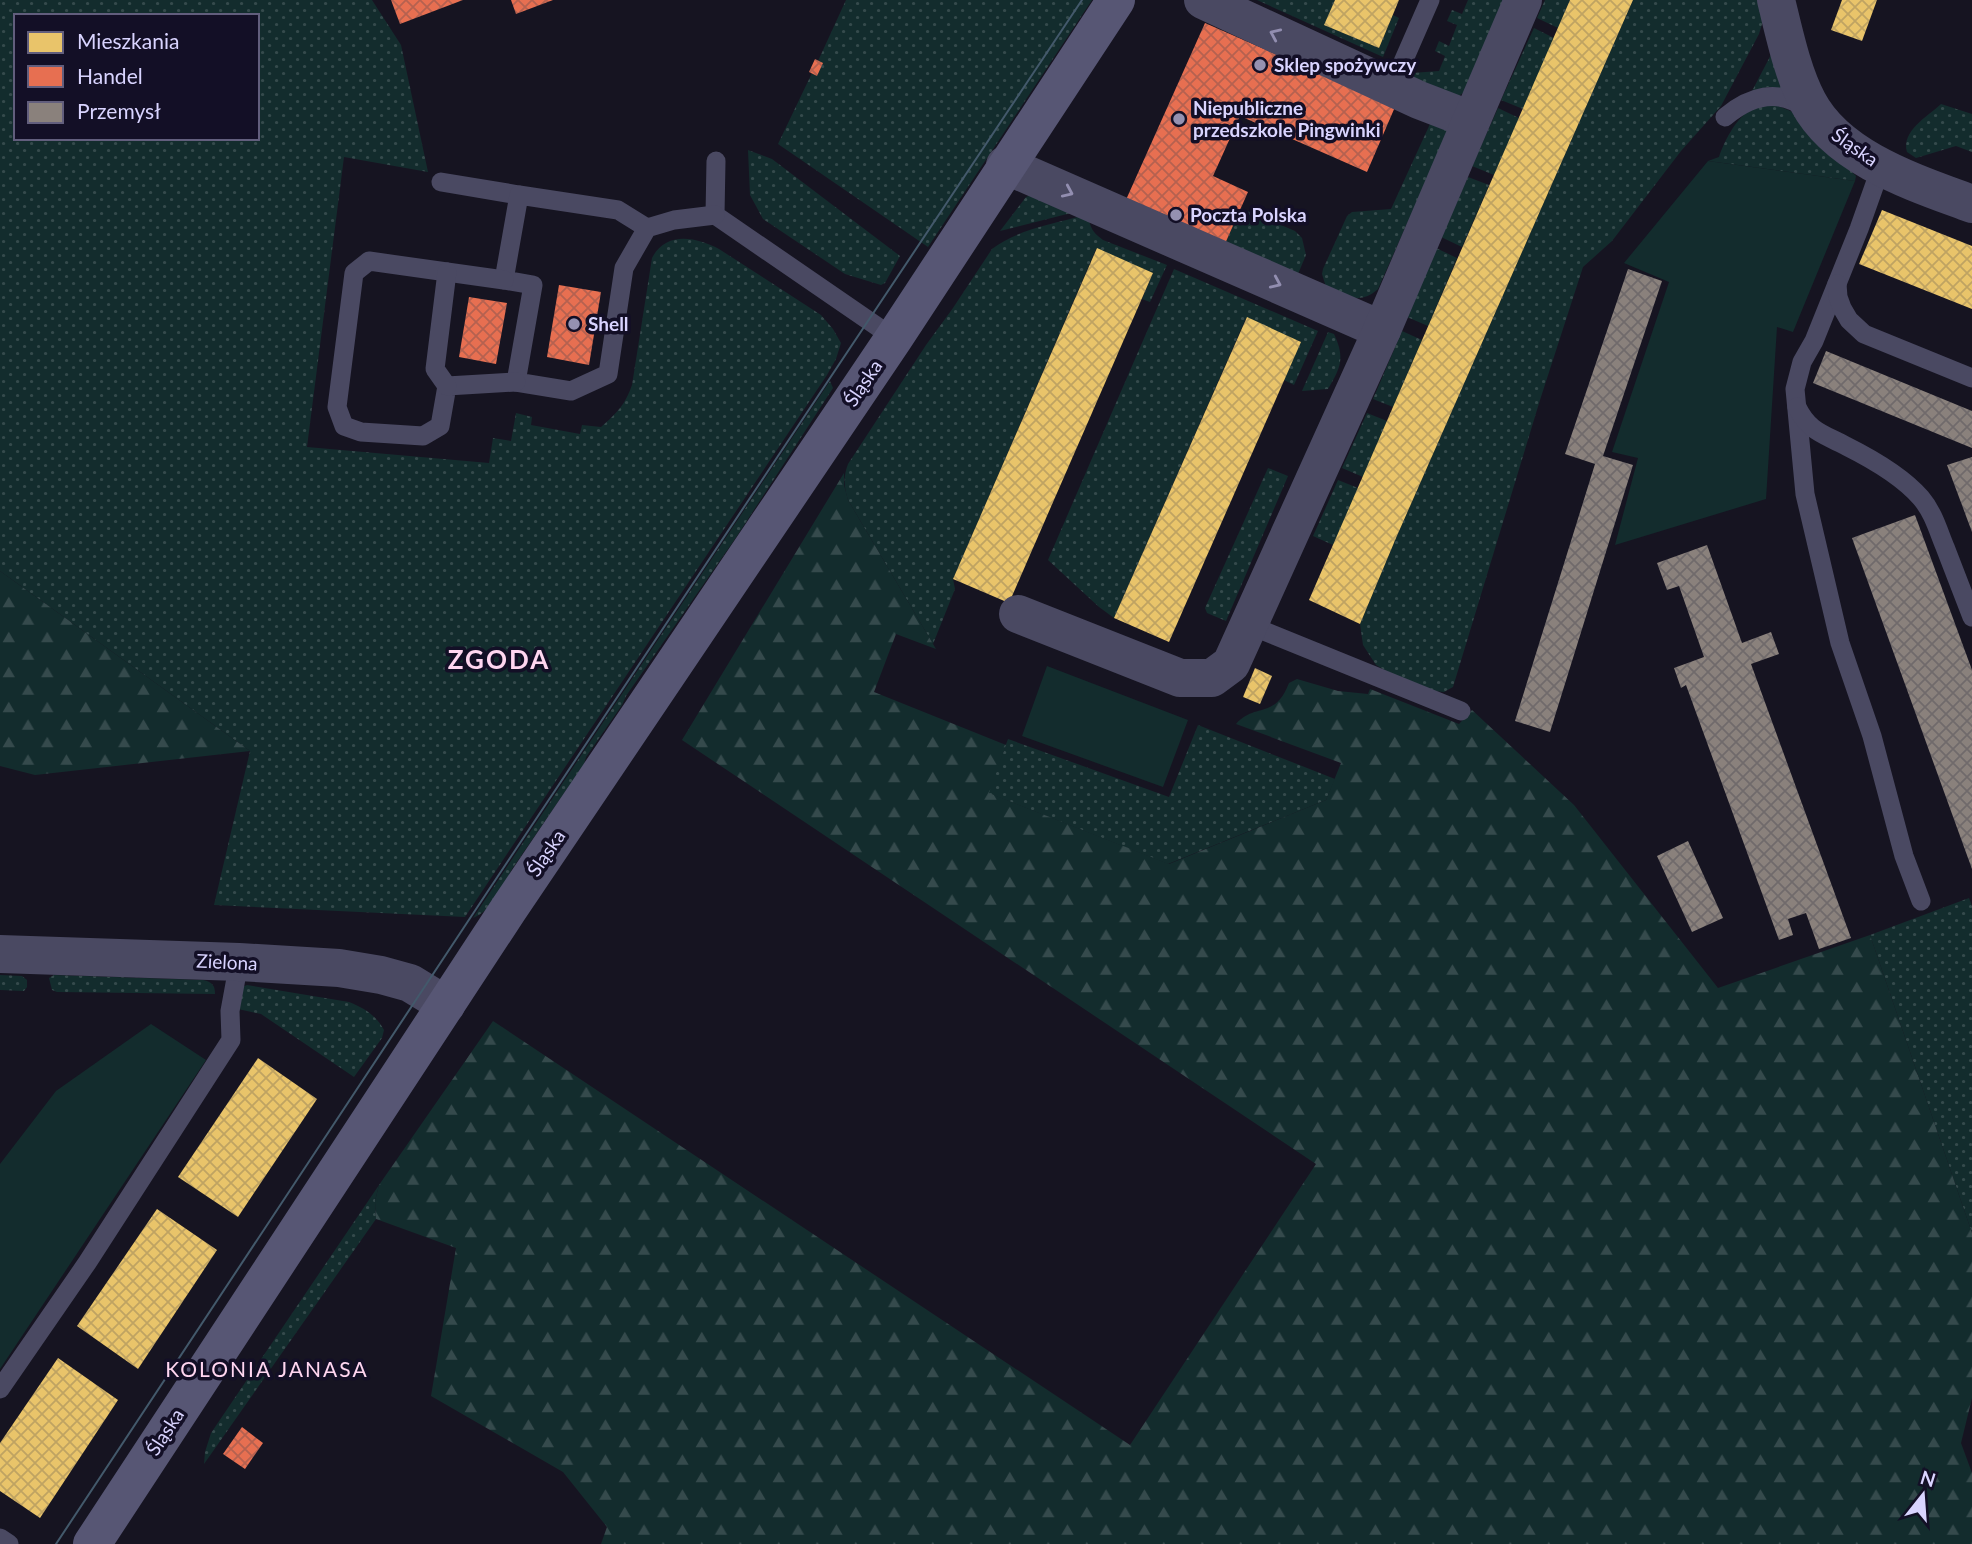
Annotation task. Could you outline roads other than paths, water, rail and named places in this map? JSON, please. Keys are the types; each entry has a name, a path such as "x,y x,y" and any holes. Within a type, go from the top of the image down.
{"street":[{"name":"Śląska","path":"92,1544 446,1005 894,338 1115,0"},
{"path":"1203,0 1419,100 1471,120"},
{"path":"1018,614 1180,678 1212,678 1231,664 1382,330 1523,0"},
{"name":"Śląska","path":"1776,0 1798,78 1808,102 1826,128 1852,149 1895,175 1972,204"},
{"path":"1005,165 1382,330"},
{"name":"Zielona","path":"0,954 339,968 382,975 410,984 446,1005"}],"lane":[{"path":"1392,87 1430,0"},
{"path":"1725,117 1753,99 1770,97 1788,99 1800,104 1822,121"},
{"path":"715,215 716,161"},
{"path":"1881,167 1838,284 1802,362 1795,389 1805,494 1840,643 1872,736 1904,856 1922,901"},
{"path":"441,182 618,211 647,228"},
{"path":"504,280 519,195"},
{"path":"447,386 516,382 571,391 608,374 624,268 647,228 674,220 715,215 894,338"},
{"path":"447,272 435,369 447,386 440,426 423,436 360,432 344,426 337,407 354,273 369,261 504,280 533,285 516,382"},
{"path":"1838,284 1838,297 1842,308 1849,320 1864,334 1972,378"},
{"path":"1796,404 1810,426 1884,468 1922,499 1933,518 1972,617"},
{"path":"1249,625 1461,711"},
{"path":"0,1389 87,1263 231,1040 230,1011 239,962"},
{"path":"0,1538 9,1544"}],"tram line":[{"path":"56,1544 1082,0"}],"place":[{"name":"Sklep spożywczy","path":"1260,65"},
{"name":"Niepubliczne przedszkole Pingwinki","path":"1179,119"},
{"name":"Poczta Polska","path":"1176,215"},
{"name":"Shell","path":"574,324"}],"district":[{"name":"ZGODA","path":"499,660"},
{"name":"KOLONIA JANASA","path":"267,1370"}]}
